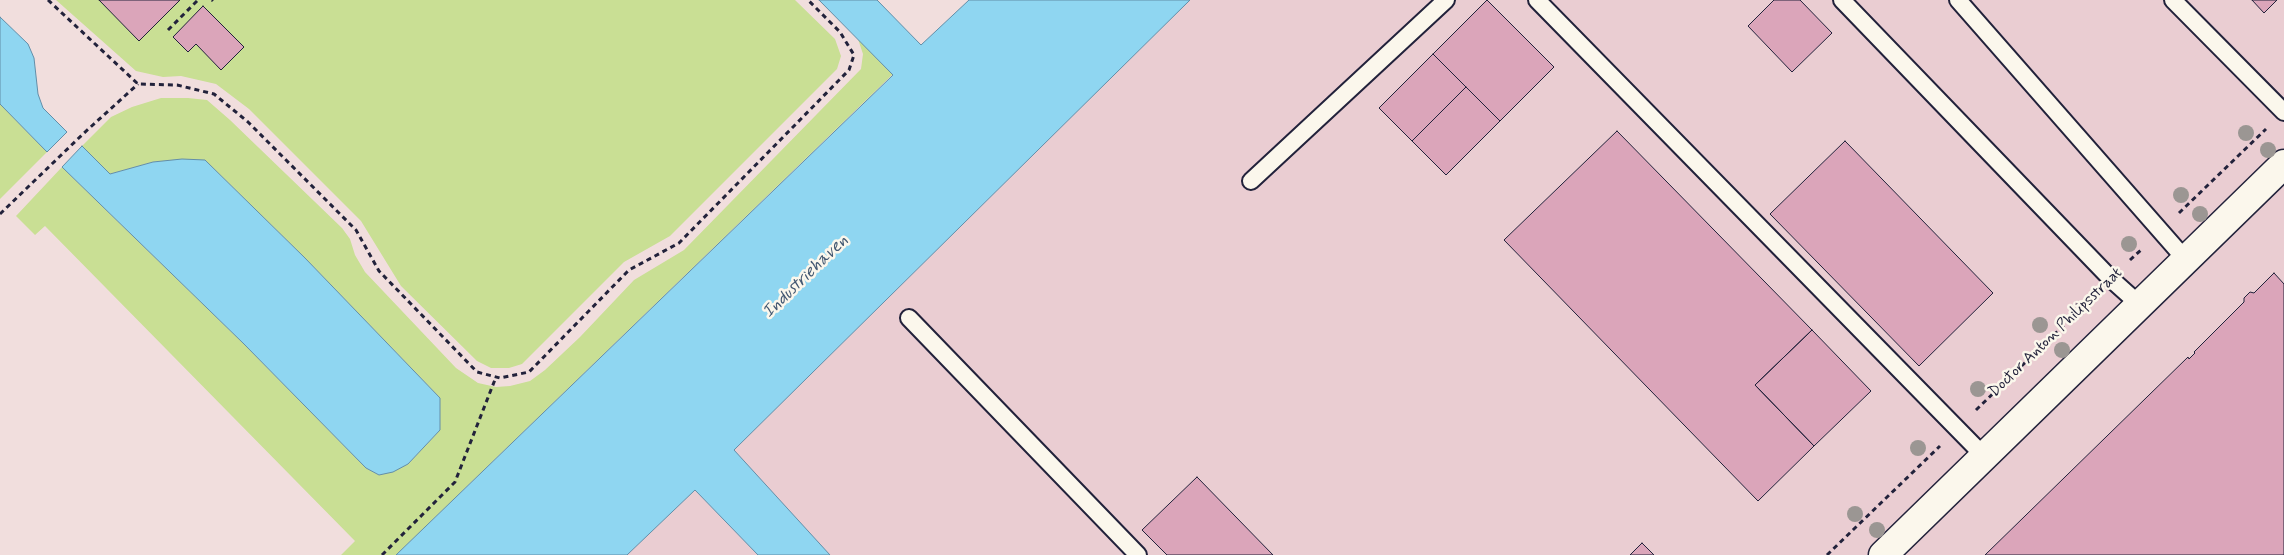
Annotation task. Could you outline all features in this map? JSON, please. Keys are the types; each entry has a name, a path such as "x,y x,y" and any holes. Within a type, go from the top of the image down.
{"street":[{"path":"1883,555 2284,164"}],"lane":[{"path":"1251,181 1446,0"},
{"path":"1537,0 1956,430 1984,456"},
{"path":"1842,0 2111,279 2140,305"},
{"path":"1958,0 2186,260"},
{"path":"2173,0 2284,112"},
{"path":"908,318 1138,555"}],"path":[{"path":"48,0 138,84 177,85 214,94 234,111 356,230 379,271 477,372 500,378 530,372 629,270 679,243 849,70 854,55 840,32 808,0"},
{"path":"168,30 198,0"},
{"path":"0,214 84,132 138,84"},
{"name":"Doctor Anton Philipsstraat","path":"1827,555 2284,112"},
{"path":"382,555 455,482 496,377"}],"shaded area":[{"path":"1119,0 2284,0 2284,555 544,555"}],"green space":[{"path":"56,0 795,0 835,39 841,56 837,69 670,236 624,262 522,364 509,368 491,368 477,361 401,286 361,221 249,109 216,84 181,76 163,77 136,71"},
{"path":"858,39 893,74 396,555 341,555 355,541 45,226 35,235 16,216 62,167 244,344 366,468 379,475 408,464 440,430 440,398 305,258 205,160 153,162 110,174 82,146 111,117 132,107 161,98 207,100 342,228 350,239 355,255 365,272 456,368 478,383 496,387 510,386 530,381 545,370 580,337 634,280 684,250 861,69 863,54"},
{"path":"0,104 47,152 0,199"}],"water":[{"name":"Industriehaven","path":"819,0 877,0 921,45 969,0 1190,0 734,450 830,555 758,555 695,490 627,555 396,555 893,75"},
{"path":"0,17 28,44 34,58 38,94 43,108 67,132 47,152 0,104"},
{"path":"82,146 110,174 153,162 182,159 205,160 305,258 440,398 440,430 408,464 393,472 379,475 366,468 244,344 62,167"}],"building":[{"path":"99,0 180,0 139,41"},
{"path":"1487,0 1554,67 1500,121 1433,54"},
{"path":"1774,0 1800,0 1832,33 1792,72 1748,26"},
{"path":"2252,0 2277,0 2264,13"},
{"path":"203,6 244,47 221,70 196,44 188,52 173,37"},
{"path":"1433,54 1466,87 1412,141 1379,108"},
{"path":"1466,87 1500,121 1446,175 1412,141"},
{"path":"1617,131 1812,330 1755,385 1814,446 1758,501 1504,240"},
{"path":"1845,141 1993,293 1919,366 1770,214"},
{"path":"2274,273 2284,284 2284,555 1985,555 2188,357 2189,359 2244,302 2244,298 2250,292 2254,293"},
{"path":"1812,330 1871,391 1814,446 1755,385"},
{"path":"1197,477 1273,555 1167,555 1142,530"},
{"path":"1642,543 1654,555 1630,555"}]}
